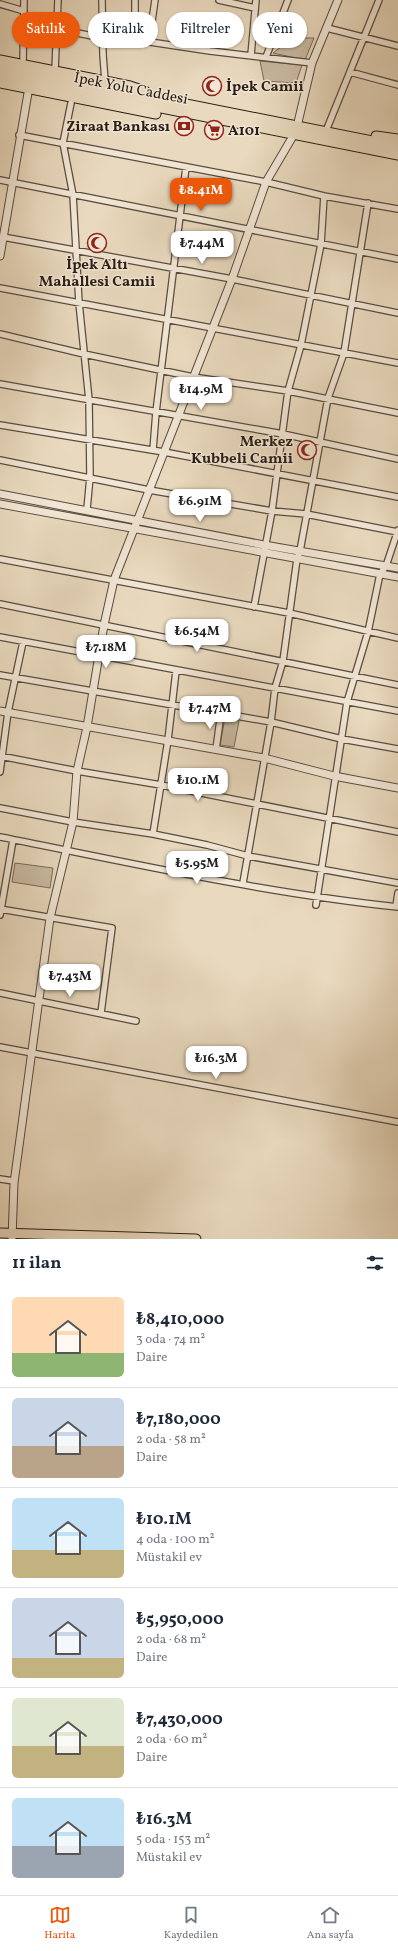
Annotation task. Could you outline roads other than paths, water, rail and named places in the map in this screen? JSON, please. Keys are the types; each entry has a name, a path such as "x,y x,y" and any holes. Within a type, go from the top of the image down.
{"highway":[{"path":"0,60 130,86 175,102"},
{"name":"İpek Yolu Caddesi","path":"0,67 175,102 398,153"},
{"name":"İpek Yolu Caddesi","path":"0,76 231,122 296,130 326,131 398,153"},
{"path":"0,83 194,121 231,122"},
{"path":"326,131 398,139"},
{"path":"0,1233 12,1236 196,1239"}],"street":[{"path":"23,64 24,0"},
{"path":"58,0 58,12"},
{"path":"102,0 102,12"},
{"path":"135,0 135,12"},
{"path":"153,12 155,0"},
{"path":"219,0 254,8"},
{"path":"251,55 254,8 256,0"},
{"path":"266,57 288,0"},
{"path":"12,1236 14,1181 50,918 73,822 77,771 87,727 104,625 114,580 232,279 266,182 296,130 312,63 338,0"},
{"path":"326,131 380,0"},
{"path":"0,4 24,11"},
{"path":"327,28 364,39 398,46"},
{"path":"158,43 312,63"},
{"path":"55,70 57,48"},
{"path":"103,48 105,81"},
{"path":"350,72 398,85"},
{"path":"0,256 28,93"},
{"path":"70,103 63,143 73,195 79,303 89,400 90,477 87,509"},
{"path":"20,135 266,182 324,196 398,209"},
{"path":"153,450 156,412 186,167"},
{"path":"0,180 398,259"},
{"path":"254,607 278,473 288,391 301,345 309,296 321,244 324,196"},
{"path":"243,883 271,722 275,688 283,661 289,613 306,514 328,398 344,353 368,203"},
{"path":"3,237 232,279 309,296 398,313"},
{"path":"0,288 398,363"},
{"path":"0,334 84,354 193,377 328,398 398,413"},
{"path":"0,384 283,434 398,459"},
{"path":"0,425 89,441 153,450 313,479 398,497"},
{"path":"0,460 149,490 272,511 306,514 398,531 386,566 380,574 368,632 347,702 342,739 334,776 316,905"},
{"path":"0,494 87,509 264,548 298,559 398,577"},
{"path":"0,504 134,528 264,548 300,551 398,568"},
{"path":"0,559 289,613 398,638"},
{"path":"0,604 283,661 355,678 398,685"},
{"path":"0,638 398,711"},
{"path":"0,772 8,712 23,642"},
{"path":"153,834 168,740 176,671"},
{"path":"0,675 271,722 342,739 398,749"},
{"path":"0,711 264,758 334,776 398,788"},
{"path":"216,749 221,713"},
{"path":"1,756 77,771 161,785 398,832"},
{"path":"0,808 73,822 153,834 206,845 248,856 398,883"},
{"path":"0,837 193,876 243,883 317,897 397,907 398,893"},
{"path":"13,840 0,911 112,928 101,1014"},
{"path":"0,993 136,1020"},
{"path":"0,1047 398,1122"},
{"path":"0,1179 14,1181"}],"place":[{"name":"İpek Camii","path":"212,86"},
{"name":"Ziraat Bankası","path":"184,126"},
{"name":"A101","path":"214,130"},
{"name":"İpek Altı Mahallesi Camii","path":"97,243"},
{"name":"Merkez Kubbeli Camii","path":"307,450"}]}
